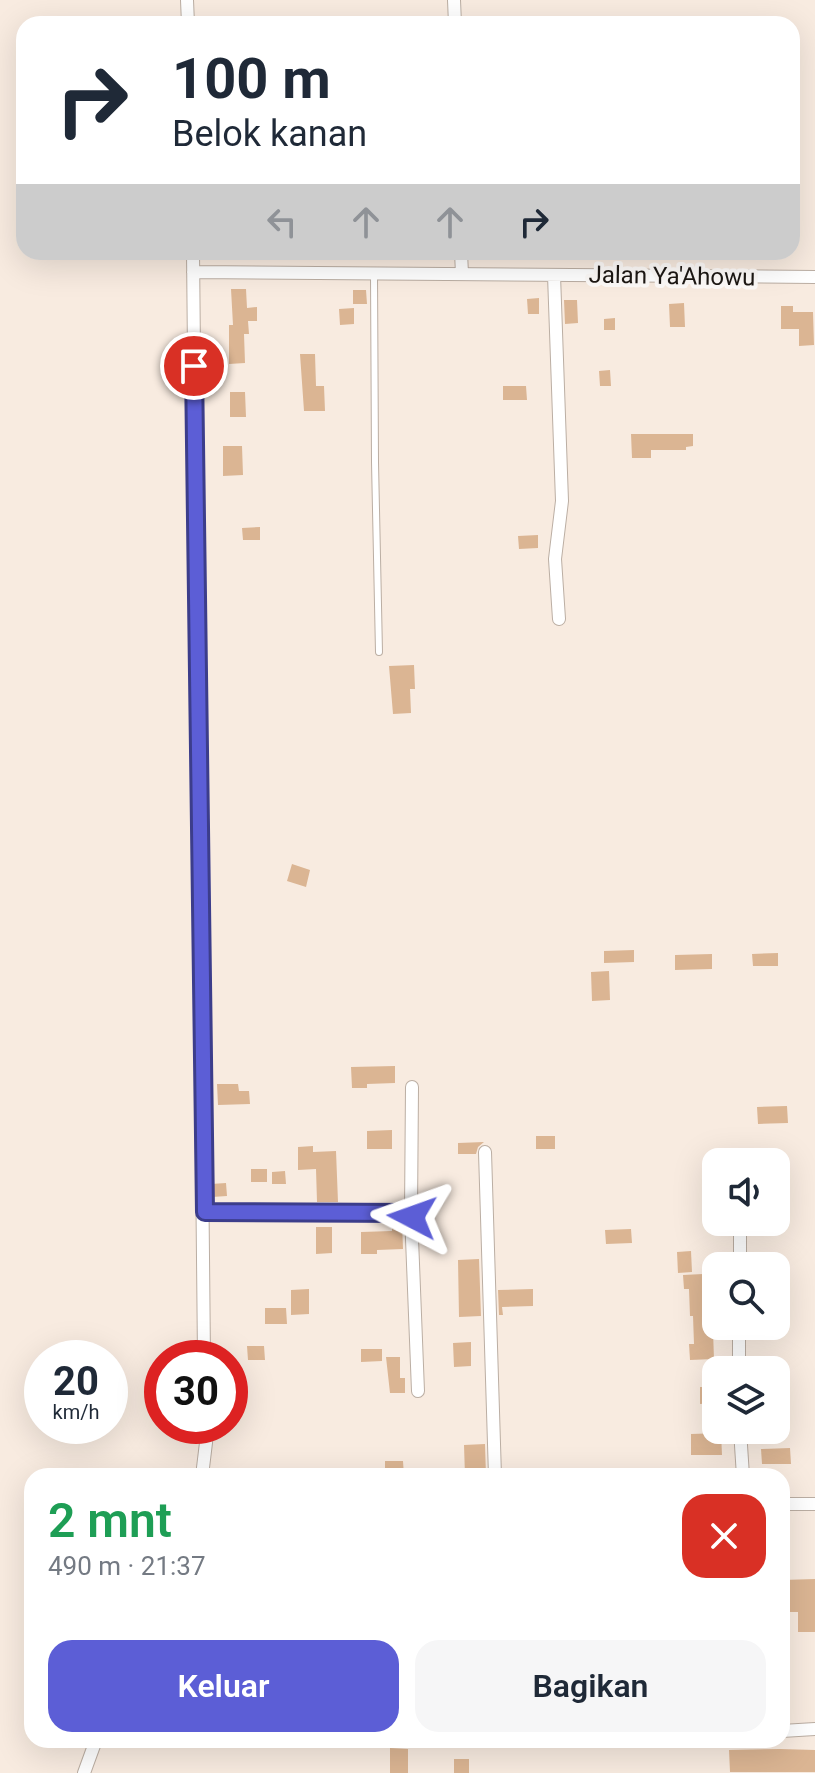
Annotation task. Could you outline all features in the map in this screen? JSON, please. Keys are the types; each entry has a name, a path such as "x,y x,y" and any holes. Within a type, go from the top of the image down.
{"street":[{"path":"193,260 204,1340"},
{"path":"461,260 462,274"},
{"name":"Jalan Ya'Ahowu","path":"193,272 815,277"},
{"path":"554,275 562,501 555,559 559,619"},
{"path":"412,1087 412,1215 418,1391"},
{"path":"485,1152 495,1468"},
{"path":"205,1212 412,1215"},
{"path":"203,1468 206,1444"},
{"path":"741,1444 742,1468"},
{"path":"790,1504 815,1504"},
{"path":"790,1731 815,1729"},
{"path":"84,1773 93,1748"}],"lane":[{"path":"374,274 379,652"}],"building":[{"path":"231,289 246,289 247,308 257,307 257,321 248,321 249,334 244,334 245,363 229,364 229,325 233,325"},
{"path":"353,290 366,290 367,304 353,304"},
{"path":"539,298 539,314 528,314 527,299"},
{"path":"564,300 577,300 578,323 565,324"},
{"path":"684,303 685,327 670,327 669,304"},
{"path":"781,306 793,306 793,312 813,312 814,345 799,346 799,329 781,329"},
{"path":"354,308 354,324 340,325 339,309"},
{"path":"615,318 615,330 604,330 604,319"},
{"path":"300,354 315,354 316,386 324,386 325,411 304,411"},
{"path":"610,370 611,386 600,386 599,371"},
{"path":"503,386 526,386 527,400 503,400"},
{"path":"230,392 245,392 246,417 230,417"},
{"path":"631,434 693,434 693,446 686,447 686,450 651,450 651,458 632,458"},
{"path":"223,446 242,446 243,475 223,476"},
{"path":"260,527 260,540 243,540 242,528"},
{"path":"538,535 538,548 519,549 518,536"},
{"path":"414,665 415,689 410,689 411,713 393,714 389,666"},
{"path":"292,864 310,870 306,887 287,881"},
{"path":"634,950 634,962 604,963 604,951"},
{"path":"778,953 778,966 753,966 752,954"},
{"path":"712,954 712,969 675,970 675,955"},
{"path":"609,971 610,1000 592,1001 591,972"},
{"path":"395,1066 395,1083 352,1088 351,1067"},
{"path":"217,1084 238,1084 239,1091 249,1091 250,1104 218,1105"},
{"path":"787,1106 788,1123 758,1124 757,1107"},
{"path":"392,1130 392,1149 367,1149 367,1131"},
{"path":"536,1136 555,1136 555,1149 536,1149"},
{"path":"484,1142 476,1154 458,1154 458,1143"},
{"path":"313,1146 313,1152 336,1151 338,1202 317,1202 316,1169 298,1170 298,1147"},
{"path":"251,1169 267,1169 267,1182 251,1182"},
{"path":"285,1171 286,1184 272,1184 272,1172"},
{"path":"226,1183 227,1196 212,1197 211,1184"},
{"path":"392,1222 402,1222 403,1249 361,1254 361,1232 392,1231"},
{"path":"316,1227 332,1227 332,1253 316,1254"},
{"path":"631,1229 632,1243 606,1244 605,1230"},
{"path":"691,1251 692,1272 678,1273 677,1252"},
{"path":"479,1259 481,1316 459,1317 458,1260"},
{"path":"702,1274 702,1340 713,1340 714,1356 690,1360 689,1344 694,1344 693,1316 690,1316 689,1289 684,1289 683,1275"},
{"path":"309,1289 309,1314 291,1315 291,1290"},
{"path":"533,1289 533,1306 502,1307 503,1315 499,1315 498,1290"},
{"path":"265,1308 286,1308 287,1324 265,1324"},
{"path":"471,1342 471,1366 454,1367 453,1343"},
{"path":"248,1346 264,1346 265,1360 248,1360"},
{"path":"361,1349 382,1349 382,1361 361,1362"},
{"path":"386,1357 400,1357 400,1378 405,1378 405,1393 390,1393"},
{"path":"691,1434 702,1434 702,1444 722,1444 722,1455 691,1455"},
{"path":"485,1444 486,1468 465,1468 464,1445"},
{"path":"790,1448 791,1464 762,1464 761,1449"},
{"path":"385,1461 403,1461 403,1468 385,1468"},
{"path":"815,1579 815,1632 798,1632 798,1612 790,1612 790,1580"},
{"path":"390,1748 408,1749 408,1773 390,1773"},
{"path":"729,1750 815,1750 815,1772 730,1772"},
{"path":"454,1759 469,1759 469,1773 454,1773"}],"route":[{"path":"194,366 205,1212 411,1213 412,1217"}]}
